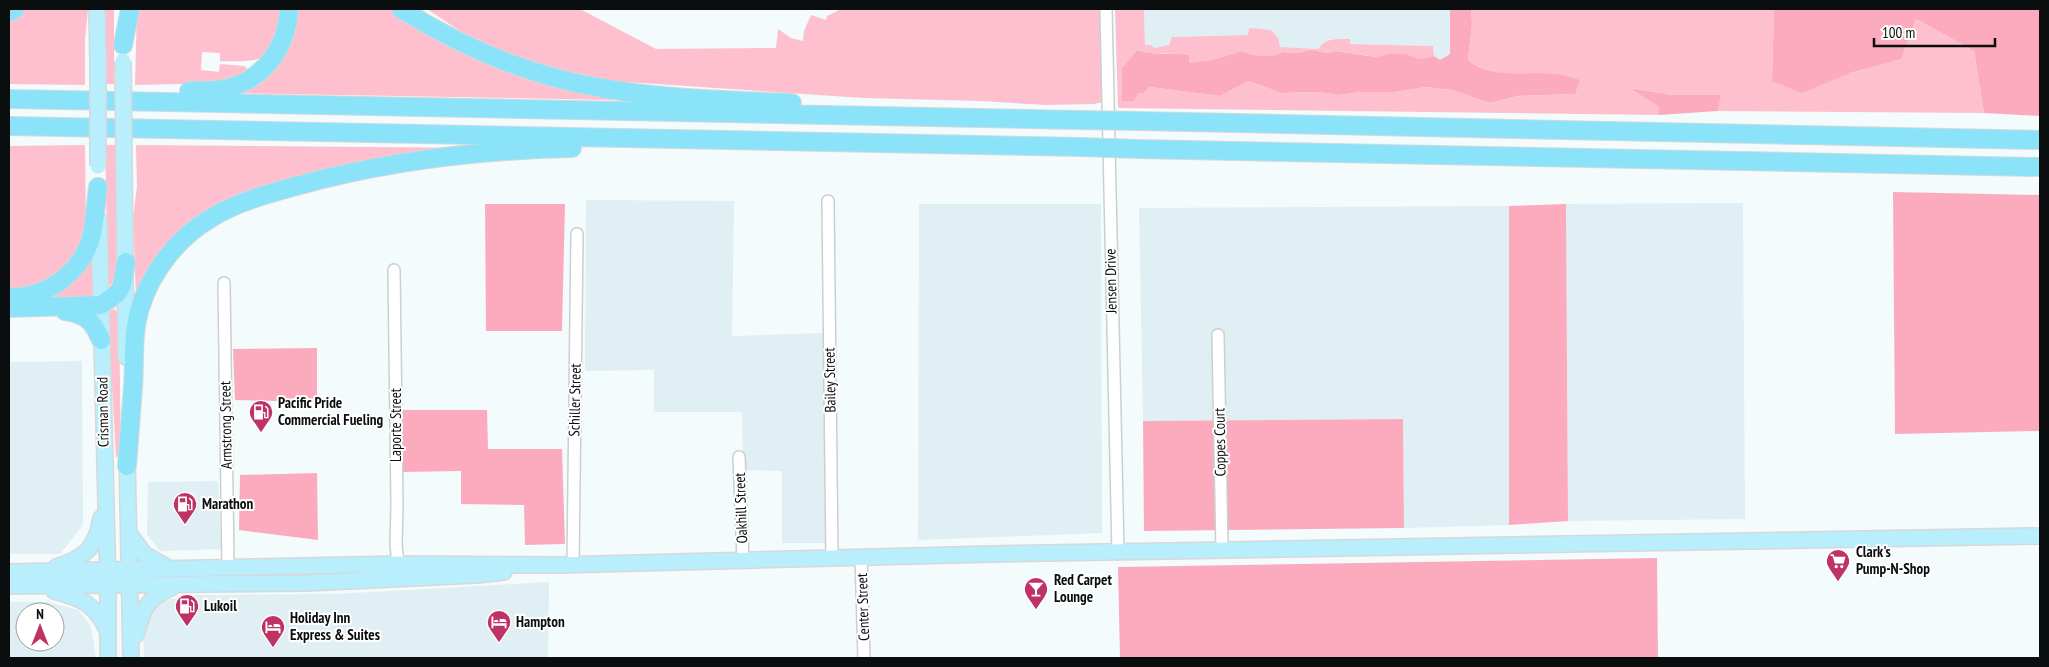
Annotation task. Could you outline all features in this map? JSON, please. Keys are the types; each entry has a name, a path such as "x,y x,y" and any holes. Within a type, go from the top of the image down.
{"highway":[{"path":"9,12 15,9"},
{"path":"123,53 130,9"},
{"path":"53,100 150,91 212,91 245,82 260,72 272,60 282,42 288,24 288,9"},
{"path":"401,9 456,40 500,60 557,79 601,88 647,94 846,106 968,110 1054,120"},
{"path":"9,99 2040,140"},
{"path":"9,126 2040,166"},
{"path":"9,139 42,137 150,137 200,130"},
{"path":"127,466 134,343 140,308 152,279 167,256 186,237 210,218 234,206 286,189 423,159 537,149 640,147 762,140"},
{"path":"9,297 22,297 40,292 59,283 73,270 85,253 91,235 98,187"},
{"path":"9,308 100,306 118,293 122,285 126,262"},
{"path":"40,308 75,313 84,317 92,322 101,340"}],"main road":[{"name":"Crisman Road","path":"97,9 100,306 104,500 108,586 108,658"},
{"name":"Crisman Road","path":"122,9 131,656"},
{"path":"42,571 69,563 84,555 94,544 100,526 104,500"},
{"path":"129,533 144,554 156,562 171,568"},
{"path":"9,572 228,567 399,571 861,557 2040,536"},
{"path":"15,586 307,583 399,571"},
{"path":"131,656 142,612 148,602 159,593 180,585"},
{"path":"15,586 41,588 79,598 101,616 108,632"}],"street":[{"name":"Jensen Drive","path":"1106,9 1118,552"},
{"name":"Bailey Street","path":"828,201 832,558"},
{"name":"Schiller Street","path":"566,565 578,234"},
{"name":"Laporte Street","path":"394,270 398,505 396,545 399,571"},
{"name":"Armstrong Street","path":"224,283 228,567"},
{"name":"Coppes Court","path":"1218,335 1222,550"},
{"name":"Oakhill Street","path":"739,456 743,560"},
{"name":"Center Street","path":"861,557 864,658"}],"shaded area":[{"path":"23,9 88,9 85,40 85,85 9,84 9,18"},
{"path":"104,9 114,9 114,84 104,84"},
{"path":"137,9 283,9 283,11 270,48 266,54 259,58 250,61 220,61 220,53 202,52 201,70 219,72 220,64 244,66 247,68 246,72 224,83 135,85"},
{"path":"293,9 391,9 410,21 617,98 614,100 230,93 248,87"},
{"path":"427,9 580,9 656,49 776,48 778,29 791,38 803,41 804,31 811,15 826,20 827,16 841,9 1101,9 1103,102 1094,104 1046,105 864,98 611,81 553,68 507,53 460,31"},
{"path":"1115,9 1146,9 1144,10 1145,45 1151,45 1154,48 1169,45 1172,37 1248,35 1249,28 1271,30 1278,38 1280,47 1318,49 1324,42 1336,39 1350,39 1350,44 1433,46 1434,56 1420,59 1406,54 1388,54 1377,57 1336,51 1327,53 1311,50 1295,53 1283,52 1273,56 1254,55 1241,51 1215,59 1189,63 1189,55 1149,53 1137,50 1122,68 1122,100 1139,93 1144,93 1150,87 1220,96 1249,81 1281,93 1319,92 1338,95 1360,92 1395,92 1426,87 1452,90 1490,103 1518,96 1575,94 1558,74 1523,75 1500,73 1478,66 1468,60 1472,24 1471,9 1774,9 1772,81 1850,73 1900,59 1916,19 1974,51 1984,113 1718,111 1721,95 1673,95 1631,88 1659,107 1659,115 1118,108"},
{"path":"1450,9 1450,54 1440,60 1434,56 1433,46 1350,44 1349,39 1330,39 1318,49 1280,47 1249,28 1248,35 1172,37 1169,45 1163,48 1154,48 1145,45 1144,10"},
{"path":"1450,9 1471,9 1472,24 1468,60 1488,70 1499,72 1557,74 1580,80 1575,94 1518,96 1490,103 1452,90 1426,87 1395,92 1360,92 1338,95 1319,92 1281,93 1249,81 1220,96 1150,87 1144,93 1139,93 1133,101 1122,101 1122,68 1137,50 1149,53 1189,55 1189,63 1215,59 1241,51 1254,55 1273,56 1283,52 1295,53 1311,50 1327,53 1336,51 1376,57 1388,54 1406,54 1420,59 1434,56 1440,60 1450,54"},
{"path":"1774,9 2040,9 2040,116 1984,113 1974,51 1916,19 1901,59 1850,73 1802,93 1772,81"},
{"path":"1630,88 1673,95 1721,95 1718,111 1659,115 1659,107"},
{"path":"85,145 86,226 77,254 44,285 9,290 9,146"},
{"path":"105,145 115,145 118,237 115,272 111,285 108,285"},
{"path":"136,145 487,148 222,206 140,293 136,294 133,217 137,187"},
{"path":"1893,192 2040,195 2040,431 1895,434"},
{"path":"586,200 734,201 732,336 823,333 827,543 782,543 782,471 743,470 742,412 654,412 654,370 585,371"},
{"path":"1743,203 1745,519 1568,521 1566,204"},
{"path":"485,204 565,204 562,331 486,331"},
{"path":"919,204 1101,204 1102,533 918,540"},
{"path":"1566,204 1568,521 1509,525 1509,206"},
{"path":"1509,206 1509,525 1404,528 1403,419 1143,421 1139,208"},
{"path":"92,248 96,298 31,302"},
{"path":"114,309 119,315 121,456 116,457 108,316 109,311"},
{"path":"317,348 317,402 235,400 233,349"},
{"path":"82,361 83,525 60,554 9,554 9,362"},
{"path":"402,410 487,410 488,449 562,449 565,544 525,545 524,505 461,504 461,471 402,472"},
{"path":"1403,419 1404,528 1144,531 1143,421"},
{"path":"317,473 318,540 239,530 240,475"},
{"path":"218,481 221,549 160,551 147,535 148,482"},
{"path":"1657,558 1658,658 1120,658 1118,567"},
{"path":"549,582 548,658 144,658 143,631 149,614 162,601 190,595 335,594"},
{"path":"9,602 15,602 15,652 65,652 65,606 78,610 91,626 96,658 9,658"}],"place":[{"name":"Pacific Pride Commercial Fueling","path":"261,433"},
{"name":"Marathon","path":"185,525"},
{"name":"Clark's Pump-N-Shop","path":"1838,582"},
{"name":"Red Carpet Lounge","path":"1036,610"},
{"name":"Lukoil","path":"187,627"},
{"name":"Hampton","path":"499,643"},
{"name":"Holiday Inn Express & Suites","path":"273,648"}]}
